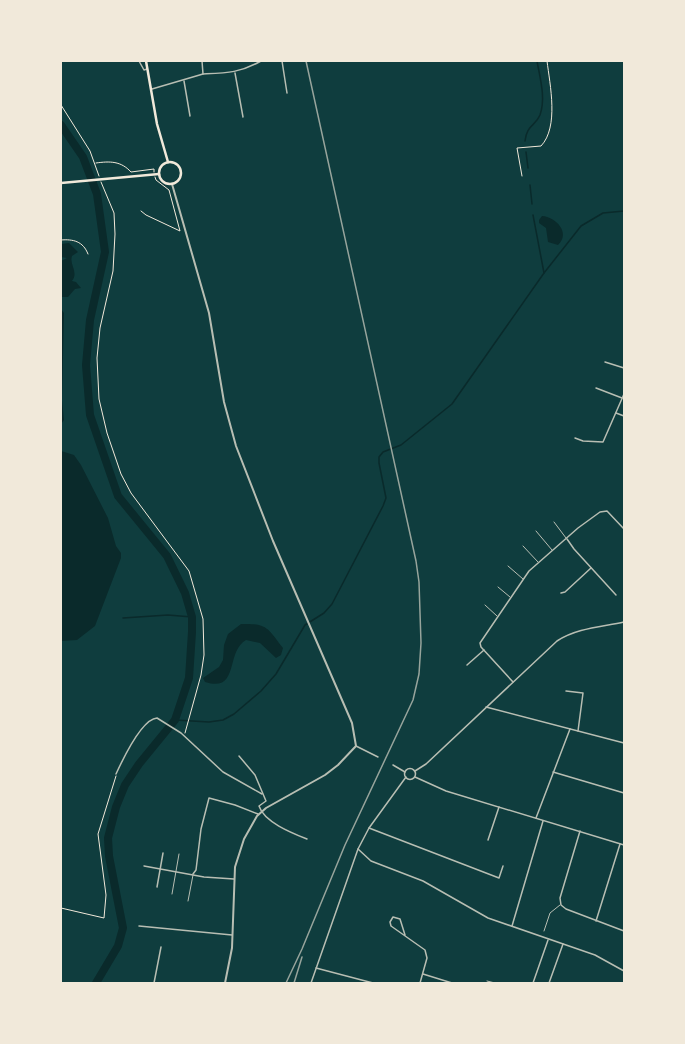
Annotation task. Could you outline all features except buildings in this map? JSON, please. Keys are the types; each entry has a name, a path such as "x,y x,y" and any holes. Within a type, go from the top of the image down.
{"main road":[{"path":"146,61 157,124 168,162"},
{"path":"168,162 177,164 181,171 180,178 172,184 165,182 160,174 161,167 168,162"},
{"path":"61,183 160,174"}],"street":[{"path":"139,61 144,70 147,69"},
{"path":"202,61 203,74"},
{"path":"150,90 184,81 203,74 235,73 247,70 261,61"},
{"path":"282,61 287,93"},
{"path":"235,73 243,117"},
{"path":"184,81 190,116"},
{"path":"172,184 184,221 209,313 230,429 266,524 351,720 356,746"},
{"path":"605,362 624,368"},
{"path":"596,388 622,398"},
{"path":"575,438 583,441 603,442 624,394"},
{"path":"616,413 624,416"},
{"path":"513,682 484,650 480,643 523,579 538,562 600,512 607,511 624,529"},
{"path":"567,538 591,568 616,595"},
{"path":"560,593 565,592 591,568"},
{"path":"415,771 426,764 557,641 572,634 594,627 624,622"},
{"path":"467,665 484,650"},
{"path":"566,690 584,693 578,731"},
{"path":"486,707 624,742"},
{"path":"116,774 124,756 148,721 153,718 161,720 178,731 223,772 262,794"},
{"path":"536,818 570,729"},
{"path":"356,746 378,757"},
{"path":"225,983 230,962 234,879 238,854 244,839 258,814 325,775 338,765 356,746"},
{"path":"239,756 255,775 266,801 259,806 261,812 283,828 307,839"},
{"path":"393,765 405,772"},
{"path":"405,772 411,768 415,771"},
{"path":"415,771 415,777"},
{"path":"311,983 358,849 369,828 406,778 405,772"},
{"path":"553,772 624,792"},
{"path":"406,778 411,779 415,777 446,791 624,845"},
{"path":"193,874 196,870 201,829 209,798 235,805 258,814"},
{"path":"488,840 499,807"},
{"path":"512,926 543,820"},
{"path":"369,828 499,878 503,866"},
{"path":"580,832 560,898 561,905 566,909 624,931"},
{"path":"596,921 620,844"},
{"path":"358,849 371,861 423,880 477,912 595,955 624,971"},
{"path":"157,887 163,853"},
{"path":"144,866 234,879"},
{"path":"406,935 400,919 393,917 390,922 391,926 406,935 425,950 427,958 420,983"},
{"path":"139,926 232,935"},
{"path":"533,983 548,939"},
{"path":"549,983 564,944"},
{"path":"154,983 161,947"},
{"path":"316,968 373,983"},
{"path":"422,974 452,983"}],"lane":[{"path":"554,522 567,538"},
{"path":"536,532 552,550"},
{"path":"523,546 538,562"},
{"path":"508,566 523,579"},
{"path":"498,587 510,598"},
{"path":"485,605 497,616"},
{"path":"172,894 179,854"},
{"path":"188,901 193,874"},
{"path":"544,931 550,913 561,905"},
{"path":"487,980 495,983"}],"path":[{"path":"522,176 517,148 541,146 545,140 554,106 547,61"},
{"path":"61,105 96,163 98,174 114,212 115,234 111,282 98,344 99,399 107,433 121,474 138,504 189,571 203,618 204,655 201,675 189,715 188,725 183,735"},
{"path":"96,163 116,162 125,166 131,172 154,169 156,180 169,190 180,231 146,215 141,211"},
{"path":"61,240 70,239 77,241 88,254"},
{"path":"61,908 104,918 106,895 98,834 116,774"}],"water":[{"path":"542,216 552,219 560,226 563,236 558,245 548,242 546,228 539,223"},
{"path":"69,243 78,252 72,256 71,259 75,275 72,281 76,282 81,288 75,289 68,297 61,297 61,261 67,258 61,257 61,244"},
{"path":"61,309 64,313 62,400 64,420 61,424"},
{"path":"61,451 74,455 81,465 108,518 116,546 121,553 121,558 95,626 77,640 61,641"},
{"path":"241,624 257,625 266,628 283,648 281,655 276,658 260,643 246,640 236,653 228,677 223,682 216,684 205,682 203,678 219,667 223,660 224,645 228,634"}],"waterway":[{"path":"525,141 527,131 538,119 542,108 542,88 537,61"},
{"path":"61,125 83,157 97,194 105,252 90,320 86,365 90,415 118,496 167,556 185,593 192,617 189,678 175,720 139,764 125,785 116,807 108,838 109,856 123,928 118,946 96,983"},
{"path":"526,152 528,168"},
{"path":"530,185 532,204"},
{"path":"175,720 209,722 223,720 234,714 261,691 276,674 305,625 324,613 332,604 383,506 386,498 379,457 383,452 401,445 452,404 544,273 581,226 603,213 624,211"},
{"path":"533,215 544,273"},
{"path":"123,618 168,615 192,617"}],"railway":[{"path":"286,983 302,949 345,845 413,700 419,674 421,643 419,582 416,561 306,61"},
{"path":"294,983 302,957"}]}
